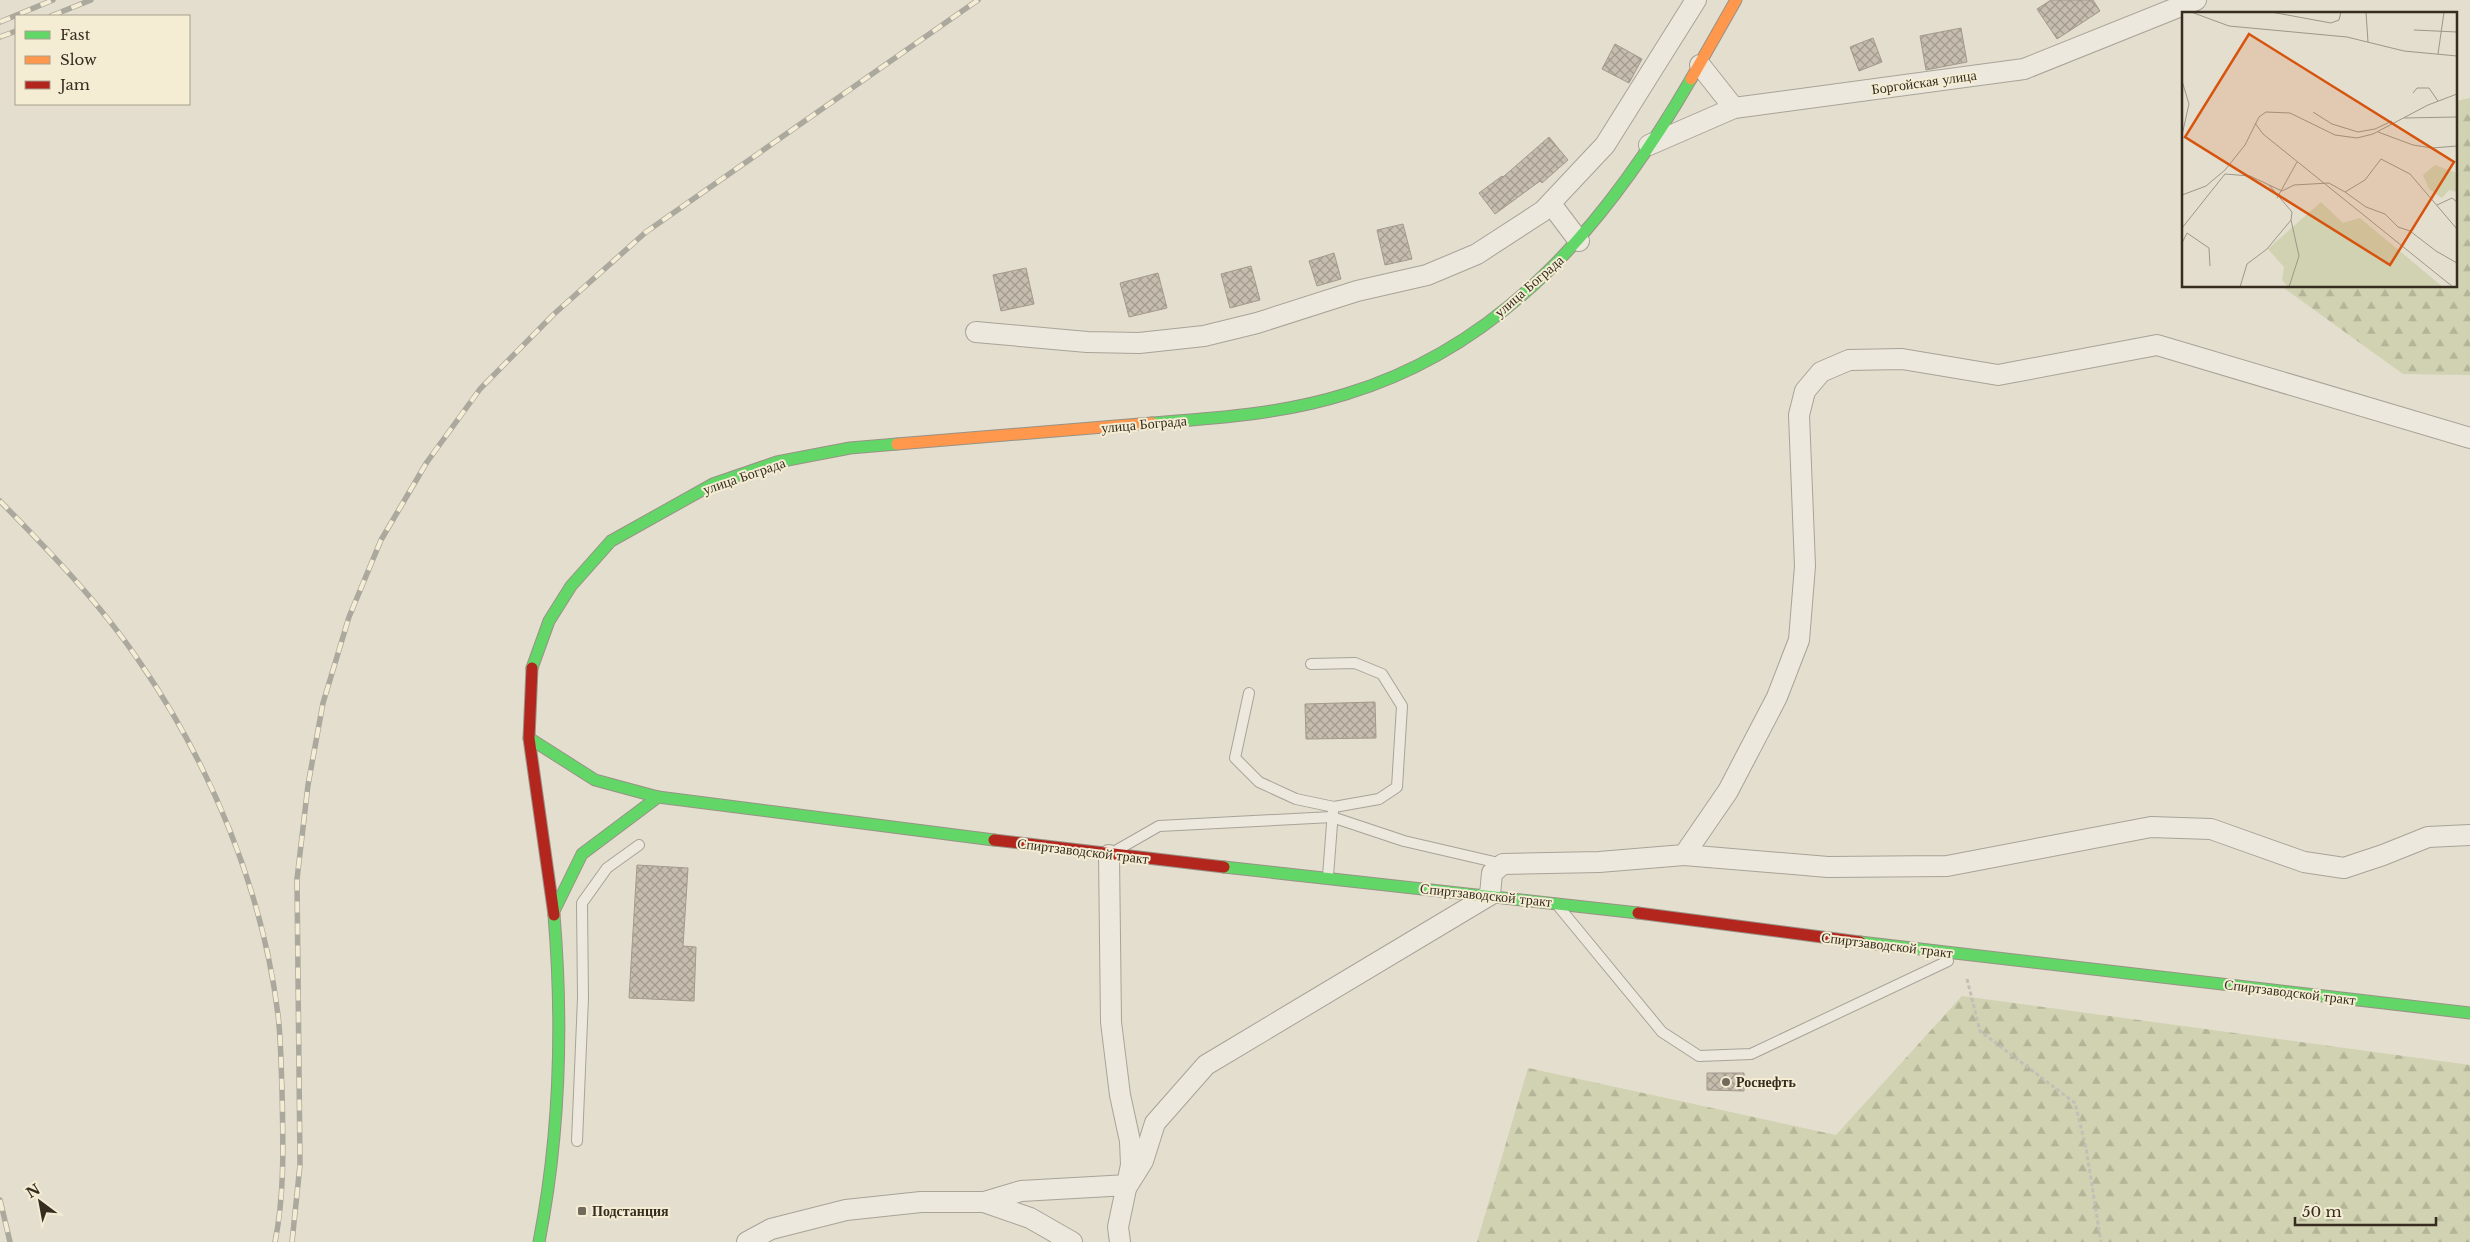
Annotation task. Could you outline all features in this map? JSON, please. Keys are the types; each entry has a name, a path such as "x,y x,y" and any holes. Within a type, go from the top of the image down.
{"main road":[{"name":"улица Бограда","path":"539,1242 546,1206 558,1080 571,998 554,911 529,738 532,668 549,621 571,586 611,541 713,484 777,462 850,448 1254,415 1288,409 1358,391 1404,372 1444,350 1498,315 1538,282 1579,241 1613,199 1649,146 1700,65 1736,0"},
{"name":"Спиртзаводской тракт","path":"529,738 595,780 658,797 1109,855 1555,902 1961,955 2470,1013"},
{"path":"554,911 582,854 658,797"}],"street":[{"path":"976,332 1087,342 1139,343 1204,336 1257,323 1357,292 1427,275 1477,254 1523,226 1551,204 1605,145 1696,0"},
{"name":"Боргойская улица","path":"1649,146 1734,108 2024,69 2196,0"},
{"path":"1700,65 1734,108"},
{"path":"1551,204 1579,241"},
{"path":"1684,855 1728,790 1777,697 1799,640 1805,566 1799,415 1805,391 1821,372 1849,360 1902,359 1998,375 2157,344 2470,438"},
{"path":"1128,1185 1142,1162 1155,1123 1206,1065 1490,895 1492,873 1502,864 1599,862 1684,855 1828,867 1947,866 2151,827 2211,829 2304,862 2344,868 2383,855 2428,836 2470,835"},
{"path":"1109,855 1111,1022 1120,1094 1130,1141 1131,1165 1118,1227 1120,1242"},
{"path":"747,1242 771,1229 846,1210 922,1202 984,1202 1021,1191 1128,1185"},
{"path":"984,1202 1030,1218 1072,1242"}],"lane":[{"path":"1109,855 1159,826 1333,812 1380,800 1397,787 1402,706 1382,674 1355,663 1312,664"},
{"path":"1249,693 1235,758 1259,782 1296,799 1404,841 1502,864"},
{"path":"1328,878 1333,812"},
{"path":"577,1141 571,998 582,903 607,868 638,845"},
{"path":"1555,902 1662,1032 1699,1056 1751,1054 1961,955"}],"path":[{"path":"1961,955 1980,1031 2075,1103 2086,1148 2101,1242"}],"green space":[{"path":"2470,98 2470,375 2403,374 2284,288 2458,288 2458,101"},
{"path":"1962,996 2470,1065 2470,1242 1477,1242 1528,1068 1836,1135"}],"building":[{"path":"2051,0 2093,0 2100,11 2057,39 2037,9"},
{"path":"1961,28 1967,62 1926,70 1920,36"},
{"path":"1873,38 1882,62 1859,71 1850,47"},
{"path":"1615,44 1642,59 1629,83 1602,69"},
{"path":"1549,137 1568,160 1542,183 1540,181 1495,214 1479,193 1503,177"},
{"path":"1403,224 1412,259 1385,265 1377,230"},
{"path":"1334,253 1341,279 1317,286 1309,261"},
{"path":"1251,266 1260,300 1230,308 1221,274"},
{"path":"1026,268 1034,304 1001,311 993,275"},
{"path":"1158,273 1167,308 1129,317 1120,283"},
{"path":"1375,702 1376,738 1306,739 1305,704"},
{"path":"637,865 688,868 683,946 696,947 694,1001 629,998"},
{"name":"Роснефть","path":"1707,1073 1744,1073 1744,1091 1707,1090"}],"railway":[{"path":"17,15 53,0"},
{"path":"54,15 91,0"},
{"path":"292,1242 300,1165 297,879 308,785 323,703 349,617 381,540 427,462 480,389 554,314 646,232 978,0"},
{"path":"0,22 15,16"},
{"path":"0,37 15,31"},
{"path":"0,501 56,559 92,600 141,664 190,744 211,787 247,876 271,968 278,1015 282,1090 283,1166 275,1242"},
{"path":"0,1200 10,1242"}],"traffic: fast":[{"path":"1152,423 1274,411 1322,401 1403,372 1456,344 1504,310 1548,271 1588,228 1625,181 1691,79"},
{"path":"532,668 549,621 571,586 611,541 713,484 777,462 850,448 897,444"},
{"path":"529,738 595,780 658,797 994,840"},
{"path":"554,911 582,854 658,797"},
{"path":"1224,867 1638,913"},
{"path":"539,1242 551,1161 558,1079 559,1038 554,915"},
{"path":"1860,942 2470,1013"}],"traffic: slow":[{"path":"1691,79 1736,0"},
{"path":"897,444 1152,423"}],"traffic: jam":[{"path":"532,668 529,738 554,915"},
{"path":"994,840 1224,867"},
{"path":"1638,913 1860,942"}],"place":[{"name":"Роснефть","path":"1726,1082"},
{"name":"Подстанция","path":"582,1211"}]}
